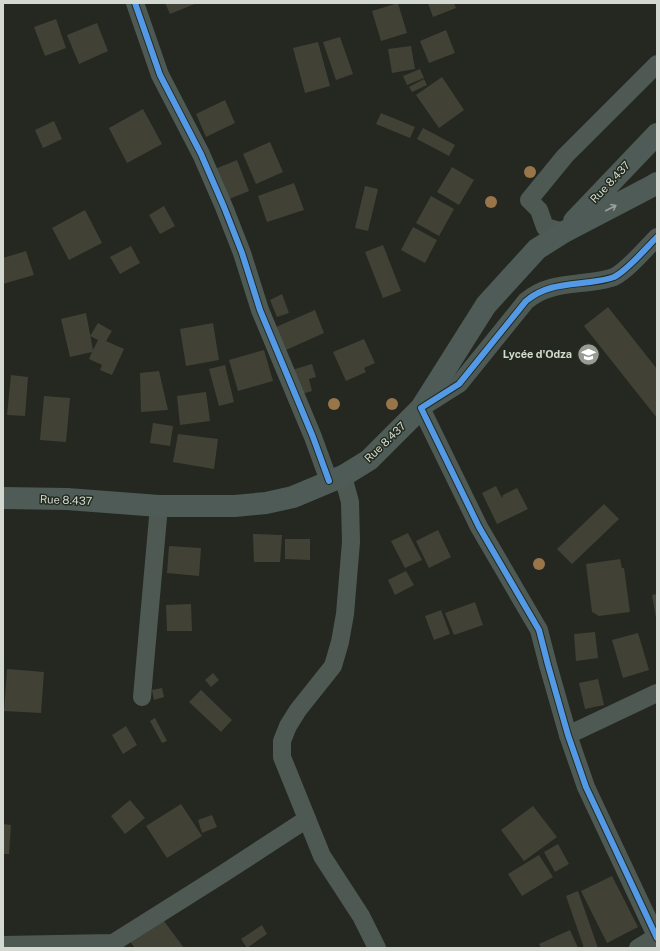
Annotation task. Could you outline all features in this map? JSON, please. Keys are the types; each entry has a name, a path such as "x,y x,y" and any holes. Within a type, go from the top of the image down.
{"main road":[{"name":"Rue 8.437","path":"564,232 657,134"},
{"name":"Rue 8.437","path":"3,498 67,499 160,506 235,506 266,503 293,497 336,478 369,460 421,408 486,305 537,249 564,232 657,183"}],"street":[{"path":"135,3 160,75 201,154 224,207 242,254 260,310 313,436 350,502 351,542 345,614 340,642 333,666 298,710 288,726 282,742 282,758 322,856 361,916 377,948"},
{"path":"564,232 545,227 539,210 529,200 565,156 657,64"},
{"path":"638,948 657,937 586,786 568,735 539,630 480,527 421,408 459,384 526,301 535,294 546,288 601,281 614,277 657,236"},
{"path":"142,697 160,506"},
{"path":"568,735 657,693"},
{"path":"3,945 113,943 221,875 307,818"}],"building":[{"path":"165,3 197,3 170,14"},
{"path":"398,3 407,33 381,41 372,11"},
{"path":"428,3 454,3 456,8 433,17"},
{"path":"56,19 66,48 45,56 34,27"},
{"path":"97,23 108,51 79,64 67,35"},
{"path":"446,30 455,53 429,63 420,41"},
{"path":"340,37 353,74 336,80 323,42"},
{"path":"318,42 330,86 305,93 293,48"},
{"path":"411,46 415,69 392,73 388,49"},
{"path":"420,69 424,78 407,85 403,76"},
{"path":"442,77 464,110 439,128 416,95"},
{"path":"424,79 427,85 412,92 409,87"},
{"path":"225,100 235,123 206,137 196,114"},
{"path":"143,109 162,144 127,163 109,128"},
{"path":"381,113 415,127 410,138 376,124"},
{"path":"54,121 62,139 43,148 35,130"},
{"path":"423,128 455,145 449,156 417,139"},
{"path":"270,142 283,172 256,184 243,154"},
{"path":"237,160 249,191 227,200 215,169"},
{"path":"452,167 474,180 459,205 437,192"},
{"path":"294,183 304,210 267,222 258,196"},
{"path":"365,186 378,189 368,231 355,228"},
{"path":"431,196 454,209 439,236 416,223"},
{"path":"164,206 175,226 160,234 149,215"},
{"path":"85,210 102,243 69,260 52,228"},
{"path":"413,227 437,240 425,263 401,250"},
{"path":"383,245 401,291 383,298 365,252"},
{"path":"131,246 140,263 120,274 110,257"},
{"path":"26,251 34,275 3,284 3,258"},
{"path":"282,294 289,313 277,317 270,300"},
{"path":"608,307 657,369 657,418 584,326"},
{"path":"315,310 324,333 286,350 276,327"},
{"path":"86,313 90,336 98,323 112,331 106,341 124,349 112,375 100,370 102,365 89,359 92,352 70,357 61,319","holes":["90,336 98,340 93,350"]},
{"path":"213,323 219,360 186,366 180,329"},
{"path":"364,339 375,363 364,368 366,372 346,381 333,352"},
{"path":"264,350 273,381 238,391 229,360"},
{"path":"312,364 316,377 309,379 312,391 299,395 292,370"},
{"path":"225,365 234,402 219,406 209,369"},
{"path":"159,371 168,410 141,412 140,373"},
{"path":"11,375 28,377 25,416 7,415"},
{"path":"206,392 210,421 180,425 177,396"},
{"path":"44,396 70,398 66,442 40,440"},
{"path":"153,423 173,426 170,446 150,443"},
{"path":"178,434 218,439 214,469 173,462"},
{"path":"496,486 502,498 503,495 517,488 528,509 497,524 482,493"},
{"path":"604,504 619,519 572,564 557,549"},
{"path":"438,530 451,557 429,568 416,541"},
{"path":"408,533 422,560 405,568 391,541"},
{"path":"253,534 282,535 280,562 254,562"},
{"path":"285,539 310,539 310,560 285,559"},
{"path":"169,546 201,548 199,576 167,573"},
{"path":"620,559 622,568 624,568 630,612 599,616 592,612 586,564"},
{"path":"406,571 414,585 395,595 388,580"},
{"path":"657,594 657,618 656,618 652,595"},
{"path":"475,602 483,625 454,635 445,613"},
{"path":"191,604 192,631 167,631 166,605"},
{"path":"441,610 450,634 434,640 425,616"},
{"path":"595,632 598,658 576,661 574,634"},
{"path":"638,633 649,670 623,678 612,640"},
{"path":"7,669 44,672 41,713 4,711"},
{"path":"213,673 219,680 211,687 205,680"},
{"path":"598,679 604,705 585,709 579,683"},
{"path":"162,688 164,697 154,700 152,690"},
{"path":"201,690 232,720 221,732 189,702"},
{"path":"155,718 167,741 162,743 150,721"},
{"path":"126,726 137,745 123,754 112,735"},
{"path":"130,800 145,818 125,834 111,816"},
{"path":"181,804 202,836 167,858 146,826"},
{"path":"533,806 557,837 524,861 501,830"},
{"path":"212,815 217,827 202,833 198,820"},
{"path":"3,824 11,825 9,854 3,854"},
{"path":"558,844 569,864 555,872 544,852"},
{"path":"539,855 553,877 522,896 508,874"},
{"path":"612,876 638,927 607,943 581,891"},
{"path":"578,891 598,948 584,948 566,896"},
{"path":"161,917 184,948 135,948 129,940"},
{"path":"262,925 267,934 247,948 241,939"},
{"path":"570,930 578,948 541,948 539,944"}],"cycle path":[{"path":"135,3 160,75 201,154 224,207 242,253 260,310 313,437 329,481"},
{"path":"657,237 631,264 614,277 599,281 564,285 548,289 526,301 459,384 421,408 479,527 539,630 568,735 586,787 657,938"}],"place":[{"name":"Lycée d'Odza","path":"588,354"}]}
